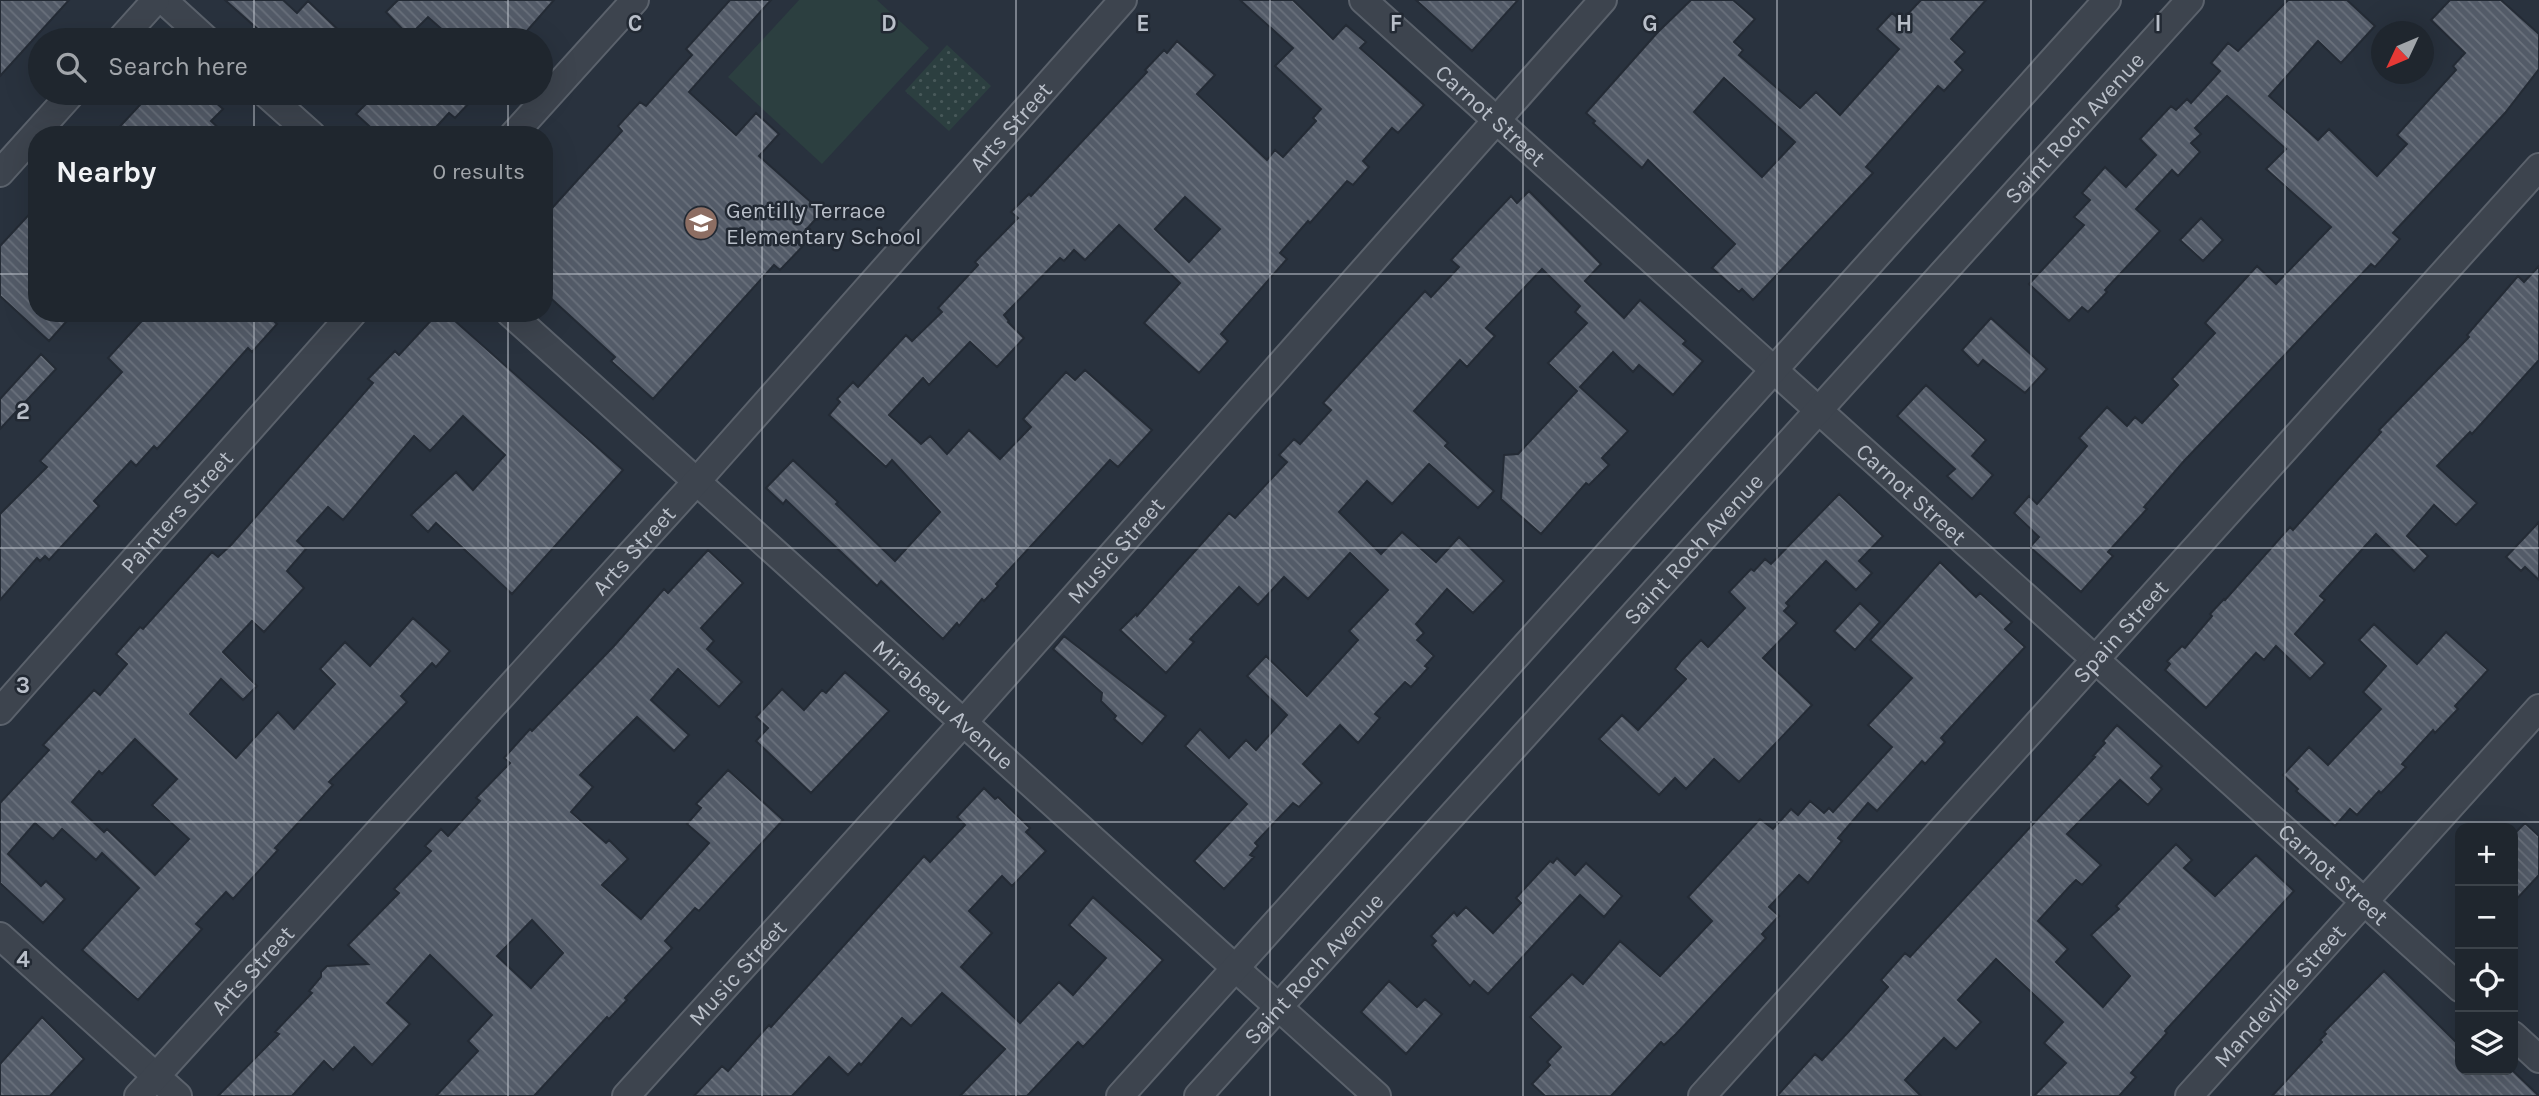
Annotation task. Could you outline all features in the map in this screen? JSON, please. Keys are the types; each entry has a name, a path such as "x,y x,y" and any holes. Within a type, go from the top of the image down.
{"street":[{"path":"131,28 156,0"},
{"path":"163,0 194,28"},
{"path":"553,91 635,0"},
{"name":"Arts Street","path":"138,1096 697,481 1123,0"},
{"name":"Carnot Street","path":"1363,0 2455,984"},
{"name":"Music Street","path":"626,1096 963,723 1603,0"},
{"path":"1121,1096 2107,0"},
{"name":"Saint Roch Avenue","path":"1198,1096 2190,0"},
{"path":"42,126 61,105"},
{"path":"278,105 302,126"},
{"path":"521,126 540,105"},
{"path":"0,173 28,142"},
{"name":"Spain Street","path":"1702,1096 2539,167"},
{"name":"Painters Street","path":"0,711 345,322"},
{"name":"Mirabeau Avenue","path":"520,322 1377,1096"},
{"name":"Mandeville Street","path":"2189,1096 2539,708"},
{"path":"0,936 178,1096"},
{"path":"2518,1040 2539,1059"}],"shaded area":[{"path":"799,0 877,0 929,48 822,164 728,77"},
{"path":"947,45 991,86 949,131 905,91"}],"building":[{"path":"0,0 69,0 44,28 28,28 28,45 0,76"},
{"path":"225,0 283,0 297,13 308,1 336,28 256,28"},
{"path":"398,0 554,0 530,28 440,28 428,17 417,28 401,28 386,12"},
{"path":"730,0 771,0 689,92 736,135 756,113 779,134 759,156 822,212 796,241 802,247 780,270 774,265 653,399 611,361 615,357 553,300 553,207 622,131 618,126 640,102 646,106 692,55 686,49"},
{"path":"1240,0 1293,0 1333,39 1346,25 1366,42 1360,48 1424,105 1398,133 1392,128 1363,161 1369,167 1353,185 1347,181 1280,253 1287,259 1221,334 1228,341 1199,373 1144,323 1180,283 1119,225 1085,260 1074,250 1064,261 1060,258 1004,315 1024,338 997,367 970,342 929,385 923,378 889,415 921,444 930,436 947,454 969,430 1000,459 1031,427 1023,419 1066,372 1075,380 1085,370 1152,430 1118,467 1110,460 996,584 998,586 943,639 881,581 877,586 786,500 783,504 766,488 793,460 895,561 940,512 892,460 886,467 829,415 840,402 837,399 853,382 858,387 906,335 912,341 942,312 938,308 978,265 975,262 1018,218 1011,212 1029,194 1031,196 1147,72 1145,70 1164,50 1167,53 1177,41 1215,75 1197,94 1267,160 1275,150 1283,157 1316,121 1313,118 1321,109 1275,66 1293,48","holes":["1185,197 1220,229 1189,262 1155,229"]},
{"path":"1416,0 1518,0 1472,51"},
{"path":"1691,0 1733,0 1755,19 1734,42 1743,50 1739,55 1800,108 1816,92 1840,115 1899,49 1877,29 1892,13 1901,21 1921,0 1986,0 1951,39 1965,52 1955,62 1963,70 1944,91 1938,86 1866,167 1873,173 1753,300 1742,289 1739,292 1712,268 1735,244 1648,160 1642,168 1593,123 1595,121 1586,113 1657,33","holes":["1724,78 1795,142 1762,177 1694,112"]},
{"path":"2288,0 2347,0 2371,22 2371,30 2341,63 2318,41 2269,96 2318,140 2329,129 2377,176 2407,144 2397,135 2456,70 2453,66 2465,53 2431,20 2450,0 2501,0 2539,34 2539,69 2505,113 2393,233 2400,239 2375,267 2371,264 2184,461 2144,507 2147,509 2108,552 2113,556 2081,592 2030,547 2039,537 2014,513 2029,496 2037,504 2087,446 2079,438 2107,407 2127,426 2135,417 2142,423 2178,385 2172,379 2215,333 2205,323 2257,266 2276,284 2331,227 2266,169 2286,149 2227,96 2195,128 2201,134 2191,143 2200,152 2178,176 2172,170 2136,209 2160,231 2088,312 2082,307 2069,321 2029,284 2084,225 2074,217 2090,200 2082,193 2105,167 2126,187 2156,155 2140,139 2171,106 2176,110 2187,99 2191,103 2220,71 2211,63 2228,43 2238,51"},
{"path":"140,105 218,105 223,109 211,121 216,126 120,126"},
{"path":"365,105 467,105 455,118 449,113 437,126 369,126 356,114"},
{"path":"1529,191 1601,264 1585,281 1624,318 1640,300 1686,341 1683,344 1703,361 1673,395 1639,365 1633,372 1613,352 1580,387 1628,431 1602,458 1609,465 1589,485 1586,483 1541,534 1501,499 1504,455 1518,454 1577,391 1548,363 1587,323 1575,312 1580,306 1542,269 1486,328 1495,336 1467,367 1460,360 1414,411 1448,443 1445,446 1494,491 1478,508 1429,464 1392,504 1367,481 1339,512 1381,554 1402,532 1436,562 1459,537 1504,581 1473,613 1447,589 1416,624 1424,633 1417,640 1434,656 1425,666 1428,668 1411,687 1405,682 1375,714 1380,718 1358,743 1340,725 1303,764 1322,783 1299,807 1293,803 1255,843 1258,846 1250,855 1254,857 1224,889 1194,861 1247,804 1185,746 1200,729 1229,758 1246,740 1256,750 1287,715 1247,676 1266,656 1307,696 1358,640 1349,631 1388,590 1350,553 1308,599 1284,577 1258,605 1239,587 1190,639 1194,642 1166,673 1120,630 1136,614 1137,616 1229,513 1235,518 1287,462 1279,455 1294,439 1300,444 1331,410 1323,403 1425,291 1431,297 1459,267 1451,260 1511,196 1517,203"},
{"path":"28,216 28,322 0,296 0,246"},
{"path":"2201,218 2223,240 2203,261 2180,240"},
{"path":"2539,266 2539,360 2472,434 2470,432 2437,466 2477,503 2456,525 2434,505 2407,536 2428,556 2414,571 2376,534 2320,596 2325,600 2295,634 2325,663 2310,679 2276,646 2264,660 2256,653 2206,708 2165,670 2170,664 2167,661 2182,646 2185,648 2212,616 2210,614 2290,527 2293,530 2381,432 2379,430 2469,337 2467,335 2518,276 2524,282"},
{"path":"1991,318 2047,369 2025,393 1983,360 1978,366 1962,350"},
{"path":"28,322 66,322 49,341"},
{"path":"141,322 277,324 252,352 248,348 157,449 154,446 136,466 131,461 94,501 99,506 49,560 45,556 40,561 37,558 0,600 0,514 47,467 40,461 122,372 108,358"},
{"path":"430,322 456,322 623,470 512,594 436,523 428,532 411,515 456,472 473,490 505,455 463,416 430,451 414,436 343,520 328,507 297,541 306,549 287,571 304,588 264,632 252,621 223,652 257,686 243,700 221,679 190,714 236,758 278,712 294,729 335,684 320,669 345,642 370,666 413,618 450,651 436,667 432,663 401,696 407,702 329,782 333,785 233,899 226,892 196,924 202,929 138,1000 82,950 139,888 102,853 96,860 62,829 53,839 35,823 8,854 41,886 46,881 65,899 43,923 0,883 0,803 49,750 43,745 94,690 100,695 127,664 116,654 140,627 143,629 212,552 218,557 231,545 373,383 368,379 395,351 399,355","holes":["135,739 177,779 152,805 189,839 155,875 107,829 104,832 72,802 99,771 102,774"]},
{"path":"41,354 56,369 0,429 0,399"},
{"path":"1926,385 1986,440 1972,456 1993,475 1972,499 1947,476 1955,469 1897,416"},
{"path":"1839,494 1883,536 1859,561 1872,573 1856,590 1826,561 1786,603 1789,606 1784,611 1797,623 1763,658 1812,705 1739,782 1714,759 1686,789 1675,778 1659,795 1599,739 1622,715 1638,730 1686,679 1675,669 1682,660 1701,640 1708,647 1745,608 1729,592 1765,559 1771,564"},
{"path":"2539,522 2539,580 2525,567 2521,571 2506,557"},
{"path":"708,550 743,583 701,628 714,641 707,649 742,682 719,707 678,669 651,700 689,735 674,751 637,717 580,775 593,787 571,812 606,843 609,840 628,859 602,885 641,919 709,843 687,824 701,808 696,804 728,770 783,820 699,911 695,908 665,941 672,948 625,998 627,1000 609,1019 607,1017 534,1096 436,1096 478,1051 468,1041 492,1015 430,955 387,1003 410,1024 372,1065 354,1047 333,1070 324,1061 292,1096 218,1096 279,1034 275,1032 312,993 309,991 327,966 368,964 348,945 399,893 394,889 431,851 425,846 441,829 448,836 480,801 476,798 510,763 504,758 530,729 532,731 614,646 664,589 668,593","holes":["532,920 563,953 531,988 497,956"]},
{"path":"1940,562 1976,597 1980,593 2012,622 2005,629 2025,647 1941,738 1945,742 1925,764 1922,761 1877,811 1868,803 1838,838 1842,841 1808,883 1799,875 1769,907 1779,916 1762,934 1766,938 1676,1034 1664,1045 1661,1042 1611,1096 1545,1096 1532,1084 1550,1065 1547,1062 1561,1047 1530,1017 1572,974 1583,984 1620,941 1660,976 1712,921 1688,897 1760,819 1773,829 1791,809 1798,815 1810,801 1824,813 1829,808 1833,812 1892,747 1868,725 1912,678 1870,640"},
{"path":"1860,603 1880,622 1855,650 1834,631"},
{"path":"2374,624 2417,664 2446,632 2488,670 2455,706 2458,709 2435,733 2433,730 2402,764 2406,767 2381,793 2379,791 2357,815 2350,809 2335,826 2296,791 2298,789 2283,775 2309,747 2328,765 2381,709 2363,692 2386,666 2359,640"},
{"path":"1064,636 1166,716 1142,744 1114,719 1116,716 1101,701 1102,693 1053,649"},
{"path":"845,672 889,711 811,793 756,741 768,728 756,717 782,689 804,710 822,690 826,693"},
{"path":"2117,725 2162,766 2151,778 2162,789 2148,805 2120,780 2067,834 2101,865 2082,885 2076,880 2038,921 2068,949 2056,962 2103,1007 2130,976 2091,935 2119,909 2116,906 2176,844 2192,860 2184,868 2215,896 2256,855 2294,891 2165,1031 2167,1033 2131,1073 2136,1077 2119,1096 2034,1096 2066,1063 2044,1043 2063,1022 1996,959 1958,1000 1981,1022 1956,1049 1944,1038 1905,1080 1921,1096 1777,1096 1815,1054 1822,1060 1851,1029 1888,987 1881,980 1905,953 1910,957 2095,757 2093,756 2105,743 2103,741"},
{"path":"984,788 995,799 998,797 1030,828 1026,832 1046,851 1012,886 1002,876 969,911 992,933 961,967 1020,1023 1059,982 1073,995 1106,958 1069,925 1093,897 1163,960 1103,1026 1083,1047 1078,1042 1027,1096 960,1096 1005,1049 942,993 911,1026 902,1018 861,1065 859,1063 848,1075 829,1057 792,1096 694,1096 722,1066 728,1071 769,1025 771,1027 924,856 930,862 965,825 957,817"},
{"path":"2525,823 2539,836 2539,875 2518,898 2518,886 2518,830"},
{"path":"1557,858 1575,875 1586,863 1622,896 1604,917 1580,895 1488,994 1474,981 1470,986 1432,945 1436,941 1431,936 1454,912 1457,916 1466,907 1493,933 1521,903 1516,898 1550,861 1553,863"},
{"path":"2384,971 2455,1041 2455,1075 2517,1075 2539,1096 2272,1096 2322,1042 2320,1040 2326,1034 2324,1032"},
{"path":"1389,981 1417,1007 1425,999 1442,1014 1406,1054 1361,1012"},
{"path":"42,1017 84,1059 50,1096 0,1096 0,1064"}],"place":[{"name":"Gentilly Terrace Elementary School","path":"701,223"}]}
